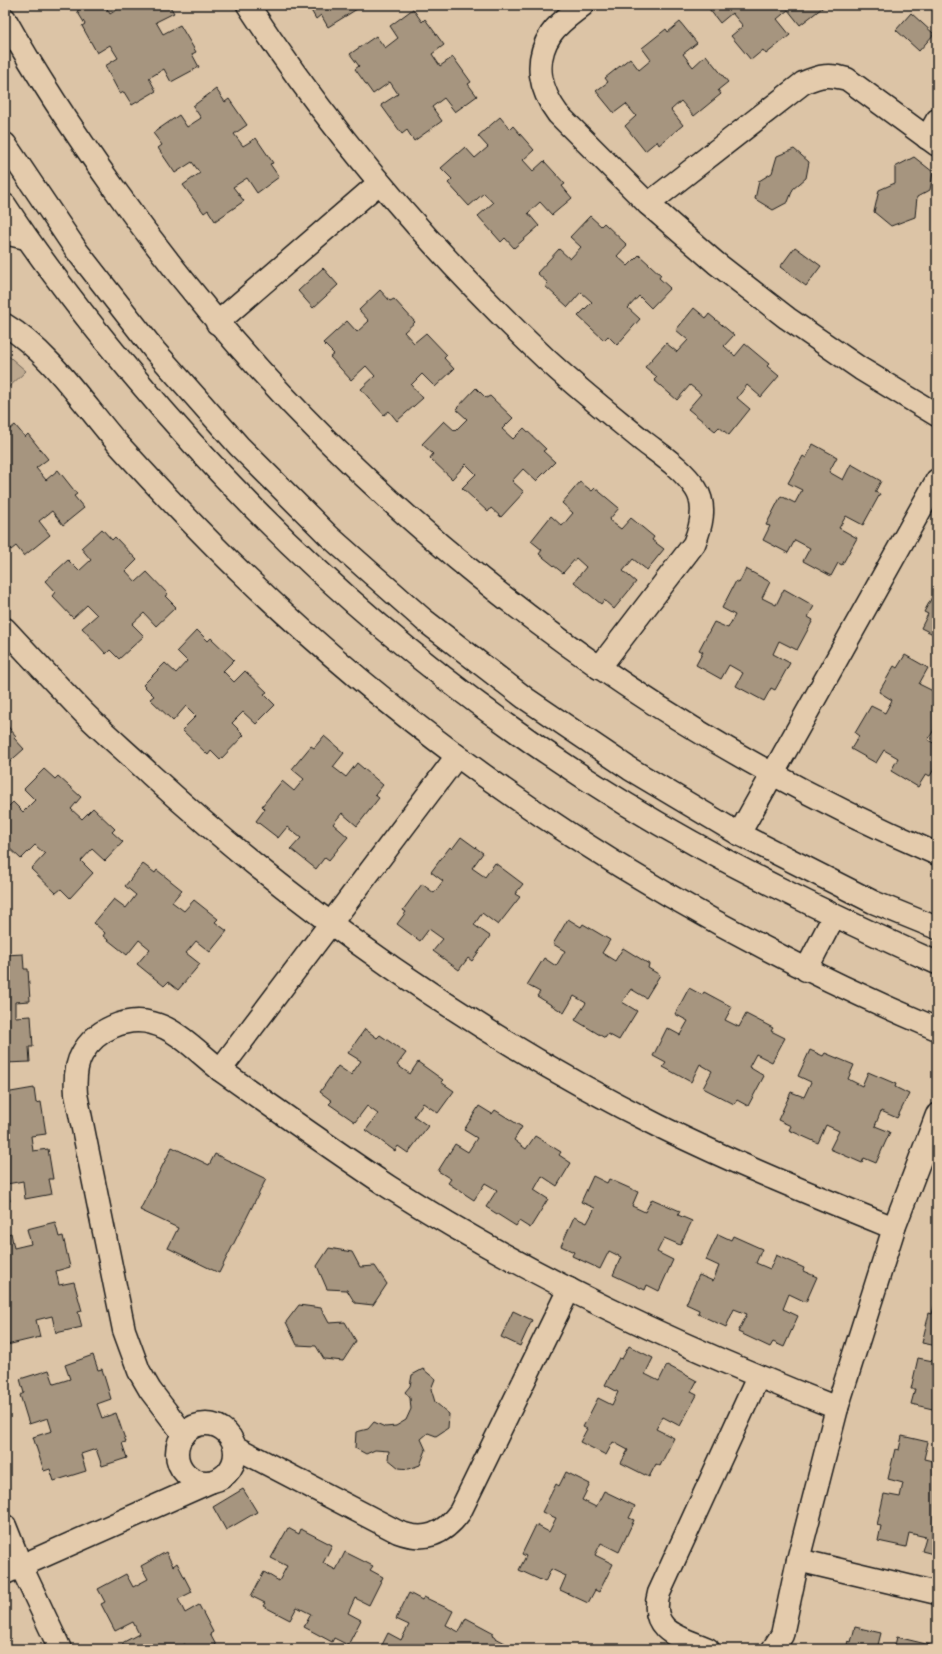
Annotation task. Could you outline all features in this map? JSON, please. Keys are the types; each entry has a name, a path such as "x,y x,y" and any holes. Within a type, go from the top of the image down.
{"street":[{"path":"248,5 327,117 379,183 438,250 542,355 609,413 687,476 698,491 702,515 701,527 694,544 599,668"},
{"path":"583,5 562,22 551,34 543,50 540,67 542,84 548,100 558,114 648,204 716,263 787,318 861,369 937,415"},
{"path":"5,18 20,45 80,141 146,234 217,323 304,418 397,508 496,591 599,668 684,724 772,775 880,830 937,854"},
{"path":"648,204 803,83 817,76 833,75 848,79 934,135"},
{"path":"5,144 77,251 155,351 239,446 329,536 424,620 525,698 630,770 739,834 873,902 937,928"},
{"path":"217,323 379,183"},
{"path":"5,205 26,238 99,334 174,425 256,511 348,598 432,668 527,739 619,800 728,863 834,916 937,963"},
{"path":"5,233 26,238"},
{"path":"5,325 15,331 39,351 130,456 182,513 247,578 314,640 384,700 457,756 541,816 627,871 715,922 806,970 885,1007 937,1029"},
{"path":"739,834 937,480"},
{"path":"5,629 84,714 204,823 330,924 436,997 545,1065 658,1126 774,1180 894,1228"},
{"path":"220,1070 457,756"},
{"path":"806,970 834,916"},
{"path":"184,1434 150,1390 139,1371 124,1330 76,1094 75,1074 82,1054 94,1038 111,1026 131,1021 152,1023 170,1030 220,1070 305,1131 391,1188 478,1240 569,1289 662,1335 758,1377 837,1408"},
{"path":"773,1649 782,1635 798,1560 837,1408 864,1317 894,1228 937,1115"},
{"path":"235,1447 398,1532 409,1536 421,1537 433,1535 444,1530 453,1522 460,1512 569,1289"},
{"path":"708,1649 672,1634 663,1626 657,1616 656,1604 659,1593 758,1377"},
{"path":"13,1570 222,1478 230,1470 235,1459 235,1447 231,1437 225,1430 217,1425 207,1423 189,1429 184,1434 178,1445 177,1454 179,1464 184,1472 191,1478 200,1482 210,1482"},
{"path":"5,1526 13,1570 60,1649"},
{"path":"798,1560 937,1593"}],"shaded area":[{"path":"5,353 26,371 5,391"}],"building":[{"path":"88,5 105,5 110,14 124,5 169,5 174,13 156,22 163,34 180,25 196,52 192,54 199,67 171,82 164,69 149,78 156,91 132,105 124,92 120,94 105,66 118,58 110,45 97,53 82,26 85,24 77,11"},
{"path":"308,5 355,5 357,9 328,27 321,15 316,19"},
{"path":"706,5 826,5 800,25 788,10 777,19 790,35 766,54 763,50 751,60 731,36 743,26 732,13 720,23"},
{"path":"413,9 422,22 425,19 444,45 432,54 440,66 453,57 471,82 468,84 477,96 455,112 444,98 432,107 442,121 414,141 407,130 402,134 381,105 398,94 390,82 373,94 355,69 359,66 350,54 376,36 385,48 398,38 390,26"},
{"path":"911,13 934,34 919,51 896,30"},
{"path":"680,22 697,43 683,54 693,67 706,55 728,82 718,90 721,94 694,116 681,101 671,110 683,125 659,145 657,141 645,151 625,126 636,116 626,104 614,113 596,91 608,82 605,78 630,58 639,70 651,60 642,48 666,29 668,32"},
{"path":"216,89 225,102 229,99 247,125 234,134 243,146 256,138 273,163 270,164 279,177 257,193 247,178 233,187 244,201 215,221 208,210 204,213 183,185 200,173 192,162 175,173 158,148 162,145 153,133 179,115 187,127 201,118 193,106"},
{"path":"500,117 510,129 513,126 534,150 523,160 533,171 544,161 565,184 562,186 572,198 552,215 540,202 528,213 539,226 514,248 505,238 501,242 478,216 493,203 484,193 469,206 448,183 452,179 441,168 465,147 475,158 488,147 478,136"},
{"path":"794,149 809,162 806,178 793,189 788,202 773,210 755,199 759,181 772,173 777,156"},
{"path":"914,157 933,172 930,190 917,197 915,217 891,226 874,212 879,190 895,183 895,167"},
{"path":"590,216 601,226 604,223 627,245 617,256 628,266 639,255 661,275 659,278 670,288 651,308 639,296 628,308 640,319 617,345 608,336 604,340 578,316 592,302 581,292 568,307 545,286 548,283 537,273 559,249 570,259 581,247 570,237"},
{"path":"795,247 821,266 806,286 780,267"},
{"path":"323,268 338,285 313,308 298,291"},
{"path":"380,290 390,301 394,299 415,322 404,332 414,343 426,333 447,355 444,358 454,369 435,387 422,374 411,385 423,398 397,421 389,411 384,415 361,389 375,376 366,366 351,380 330,357 334,354 323,343 347,321 357,332 369,321 359,310"},
{"path":"694,308 706,318 709,314 734,335 724,346 735,356 745,344 769,364 767,366 779,376 761,397 747,385 737,398 750,409 729,435 719,427 715,431 688,409 701,394 690,385 677,400 654,380 657,377 645,367 666,343 677,352 688,340 676,330"},
{"path":"476,388 486,398 490,396 513,418 502,429 513,439 524,428 546,449 543,451 555,462 536,481 523,469 512,481 524,492 501,517 491,508 488,512 462,488 476,474 466,464 452,479 430,458 433,454 422,444 444,421 455,431 467,419 456,409"},
{"path":"15,425 25,437 28,434 48,459 36,468 46,480 58,470 77,494 74,496 84,508 63,525 52,511 39,521 50,535 24,556 16,546 11,550 5,542 5,433"},
{"path":"813,444 837,457 829,472 843,480 851,464 881,481 875,492 880,494 863,525 846,516 839,528 857,538 842,565 838,563 831,576 803,561 810,548 795,540 788,553 763,540 770,526 766,525 781,496 795,503 802,490 788,483 803,456 806,458"},
{"path":"580,482 592,491 595,488 619,508 609,520 621,529 631,518 654,537 652,540 664,549 647,570 633,559 623,571 636,582 614,609 604,600 601,604 574,582 586,567 576,558 563,573 539,554 542,550 531,541 551,516 562,526 573,513 562,503"},
{"path":"102,529 112,540 115,537 137,560 126,571 136,582 147,572 168,594 165,596 176,607 156,626 144,613 132,624 144,636 119,659 110,650 106,654 82,628 97,615 87,605 73,618 52,596 55,592 45,581 68,560 79,571 91,560 81,548"},
{"path":"746,569 770,582 762,598 776,605 784,589 814,606 808,617 813,620 797,650 779,641 773,654 790,663 775,690 771,688 764,701 736,686 743,673 729,665 721,679 696,665 703,652 699,650 714,622 728,628 735,615 722,608 736,581 739,583"},
{"path":"937,588 937,636 921,628 928,614 924,612"},
{"path":"197,630 208,641 211,638 234,660 223,671 234,682 245,671 267,692 264,694 275,705 256,724 243,712 232,723 244,735 220,760 211,751 208,755 182,730 196,716 186,706 173,721 150,699 154,696 143,685 165,663 176,673 187,661 177,651"},
{"path":"905,655 928,668 919,684 933,691 937,684 937,729 935,728 928,740 937,745 937,764 930,776 926,774 918,787 891,771 898,758 884,750 876,763 851,749 859,736 855,733 871,706 885,713 892,700 879,692 894,666 897,668"},
{"path":"5,723 16,736 14,738 24,749 5,766"},
{"path":"324,736 344,753 333,767 346,777 357,763 383,785 375,795 379,798 357,826 342,813 333,824 348,837 329,860 325,857 316,869 291,849 301,838 287,827 278,838 256,821 265,809 262,806 282,781 294,791 304,779 292,769 311,746 314,748"},
{"path":"44,769 55,779 58,776 81,797 71,809 82,819 93,808 115,829 112,832 123,842 105,861 92,849 81,861 93,873 70,898 61,889 56,893 31,869 45,854 35,845 21,859 5,844 5,810 13,802 23,812 35,800 24,789"},
{"path":"461,837 483,853 472,868 485,877 495,863 523,884 515,894 520,897 498,925 482,913 474,925 490,936 472,961 468,958 459,970 433,951 443,939 429,929 420,941 397,924 406,912 403,910 422,884 434,893 443,881 431,872 450,847 452,849"},
{"path":"143,864 155,873 157,870 182,890 172,902 184,911 194,900 218,919 215,922 227,931 210,952 196,941 186,953 200,964 178,990 168,982 164,986 137,964 150,949 139,940 127,955 103,936 105,933 94,923 114,899 126,908 136,895 125,886"},
{"path":"568,919 581,927 583,924 610,940 602,953 615,961 623,948 649,964 648,968 660,975 646,998 631,989 622,1002 637,1011 619,1040 608,1034 605,1038 575,1020 586,1003 574,996 564,1013 537,996 540,992 527,985 544,958 556,966 565,951 553,944"},
{"path":"23,954 24,969 28,969 30,1001 15,1002 15,1017 31,1016 33,1047 29,1047 30,1062 5,1063 5,955"},
{"path":"689,988 702,995 704,992 732,1007 725,1020 739,1027 746,1014 773,1028 771,1031 785,1038 772,1062 756,1054 749,1067 764,1076 748,1106 737,1100 734,1104 703,1088 712,1071 700,1064 691,1082 663,1067 666,1063 653,1056 667,1028 680,1035 688,1021 675,1014"},
{"path":"365,1029 377,1038 380,1035 406,1053 397,1065 410,1074 418,1062 443,1080 441,1082 454,1091 438,1113 423,1103 414,1116 428,1126 408,1153 398,1146 395,1151 366,1130 378,1114 367,1106 355,1122 329,1104 332,1101 320,1092 338,1066 351,1075 361,1061 348,1053"},
{"path":"810,1050 823,1056 825,1053 854,1065 848,1079 862,1086 868,1072 896,1084 895,1087 909,1094 897,1118 881,1111 875,1126 890,1132 876,1163 864,1158 862,1163 830,1149 839,1131 826,1125 818,1143 789,1130 791,1126 778,1120 791,1092 804,1097 811,1082 798,1076"},
{"path":"34,1088 36,1103 41,1102 46,1134 31,1136 33,1151 48,1149 53,1179 49,1179 52,1194 25,1199 23,1181 7,1184 10,1201 5,1201 5,1108 8,1107 5,1093"},
{"path":"479,1106 492,1114 495,1110 522,1127 514,1140 526,1149 535,1136 561,1152 559,1155 571,1163 557,1186 542,1176 534,1190 548,1199 530,1228 519,1221 516,1226 486,1207 497,1190 485,1183 474,1200 448,1183 451,1179 438,1171 455,1144 468,1152 477,1138 464,1130"},
{"path":"172,1147 209,1165 215,1154 266,1179 219,1273 168,1248 178,1228 140,1210"},
{"path":"593,1176 607,1183 609,1179 638,1192 632,1206 645,1212 652,1199 680,1211 678,1215 692,1221 680,1245 664,1238 657,1252 673,1260 659,1291 647,1285 645,1290 613,1275 621,1257 609,1251 600,1269 572,1256 574,1252 561,1246 574,1217 587,1223 595,1208 581,1202"},
{"path":"55,1222 59,1237 63,1236 70,1267 56,1271 59,1285 74,1282 82,1311 78,1312 82,1327 56,1333 52,1316 36,1320 40,1337 7,1345 5,1338 5,1296 9,1295 5,1282 5,1235 11,1233 14,1248 31,1244 27,1229"},
{"path":"718,1234 731,1240 733,1236 762,1249 756,1263 770,1269 776,1255 804,1268 803,1271 817,1277 806,1302 789,1294 783,1309 798,1316 784,1347 773,1342 770,1347 738,1332 747,1314 734,1309 726,1327 698,1314 699,1310 686,1304 699,1275 713,1281 719,1266 706,1260"},
{"path":"329,1248 352,1252 360,1267 375,1266 387,1284 373,1305 355,1303 347,1290 327,1289 317,1266"},
{"path":"936,1299 937,1346 922,1343 929,1313 932,1314"},
{"path":"299,1305 321,1308 329,1323 345,1322 356,1341 343,1361 324,1359 316,1346 297,1345 286,1322"},
{"path":"513,1311 532,1320 520,1346 501,1337"},
{"path":"629,1346 653,1358 645,1374 659,1381 667,1365 697,1381 691,1392 697,1395 680,1426 663,1417 656,1429 674,1438 660,1466 656,1464 649,1477 621,1463 628,1450 613,1442 606,1455 580,1442 587,1429 583,1427 598,1398 612,1405 618,1392 605,1385 619,1358 622,1359"},
{"path":"937,1346 937,1410 911,1404 915,1389 911,1389 918,1358 933,1361"},
{"path":"93,1355 98,1370 102,1369 111,1399 97,1404 102,1418 116,1413 126,1442 122,1443 127,1458 102,1466 96,1449 81,1454 86,1471 54,1481 50,1469 44,1471 33,1437 52,1431 48,1418 29,1424 20,1395 24,1393 20,1379 49,1370 54,1384 70,1379 65,1365"},
{"path":"423,1369 435,1379 431,1389 435,1402 449,1414 448,1428 436,1436 428,1433 421,1439 426,1450 420,1465 409,1469 399,1468 388,1459 389,1451 375,1450 366,1454 355,1448 356,1432 368,1429 374,1422 385,1427 396,1426 406,1420 411,1409 410,1398 405,1392 410,1386 412,1375"},
{"path":"902,1436 928,1442 924,1459 937,1462 937,1555 922,1551 926,1537 909,1533 906,1547 878,1541 881,1526 877,1525 884,1494 900,1497 903,1483 888,1479 895,1449 899,1450"},
{"path":"566,1472 590,1484 582,1500 596,1507 604,1491 635,1506 629,1518 634,1520 619,1552 601,1543 595,1555 613,1564 599,1592 595,1590 588,1603 560,1590 566,1576 551,1569 545,1582 519,1570 526,1556 522,1554 536,1525 549,1532 556,1518 542,1512 556,1484 559,1486"},
{"path":"243,1489 257,1512 226,1530 213,1507"},
{"path":"288,1528 299,1534 301,1529 332,1545 323,1563 336,1570 345,1552 373,1566 370,1570 383,1577 369,1605 355,1598 348,1613 361,1620 348,1645 334,1638 332,1642 304,1627 311,1614 297,1607 290,1620 263,1606 265,1603 251,1596 264,1572 279,1581 287,1566 271,1558"},
{"path":"166,1552 173,1566 177,1563 192,1592 178,1599 185,1613 199,1605 213,1632 210,1634 217,1647 214,1649 188,1649 185,1644 176,1649 125,1649 122,1643 139,1634 133,1622 115,1631 101,1604 105,1602 98,1589 126,1574 133,1587 148,1579 141,1566"},
{"path":"409,1593 422,1600 424,1597 453,1611 446,1625 459,1632 466,1618 494,1633 492,1636 505,1643 502,1649 380,1649 388,1633 401,1640 409,1625 396,1619"},
{"path":"855,1627 881,1633 877,1649 846,1649 848,1641 851,1642"},
{"path":"897,1637 930,1645 929,1649 894,1649"}]}
